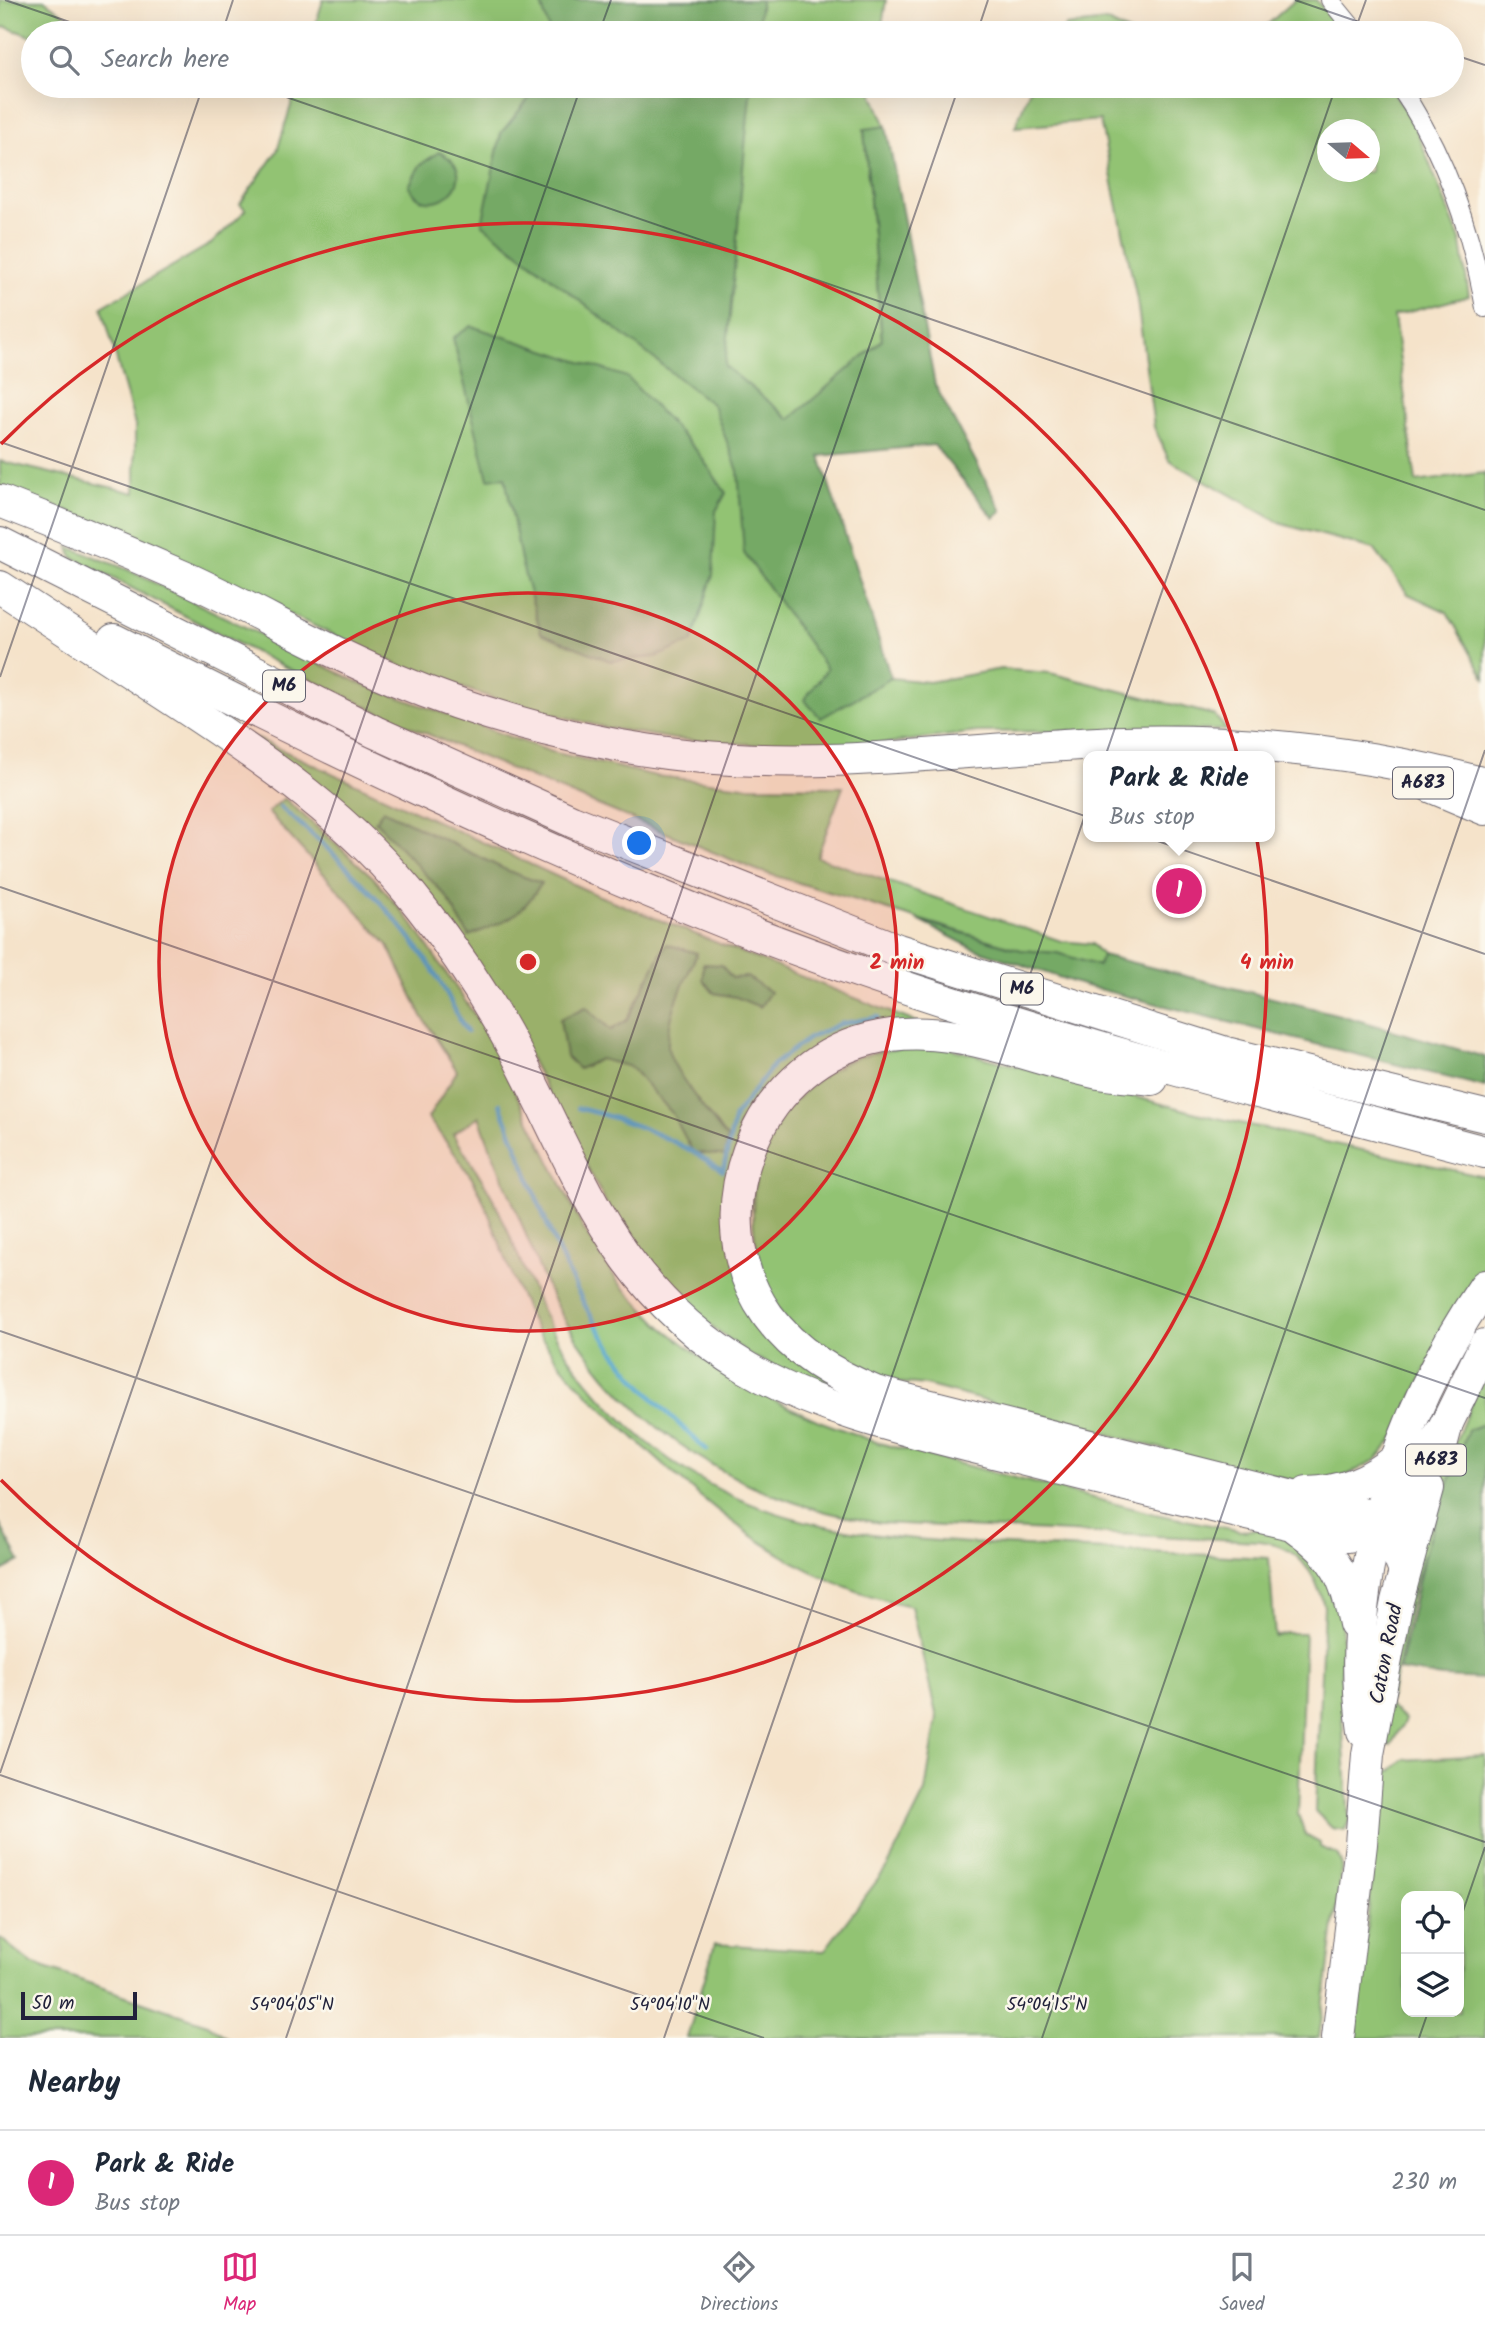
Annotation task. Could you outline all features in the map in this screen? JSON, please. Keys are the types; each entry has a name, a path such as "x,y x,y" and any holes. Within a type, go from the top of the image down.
{"highway":[{"name":"A683","path":"0,501 187,579 394,679 499,716 596,740 691,756 804,761 893,760 1066,744 1266,745 1362,756 1485,784"},
{"name":"M6","path":"0,543 400,743 584,826 885,945 1226,1053 1485,1116"},
{"name":"M6","path":"0,585 222,695 461,807 730,924 1027,1027 1251,1091 1485,1152"},
{"path":"0,585 269,763 323,804 364,844 417,901 466,965 515,1051 607,1233 642,1279 687,1324 748,1368 816,1400 877,1421 1293,1525 1348,1536 1379,1527 1398,1515 1447,1423"},
{"name":"A683","path":"1362,756 1485,809"},
{"path":"1251,1091 1100,1073 963,1038 927,1033 872,1038 847,1046 820,1060 797,1077 772,1105 751,1141 742,1167 736,1222 747,1274 768,1316 818,1365 844,1379 875,1392 1288,1493 1379,1527 1404,1569"},
{"name":"Caton Road","path":"1368,1754 1358,1689 1358,1642 1379,1527 1399,1457 1428,1385 1485,1286"},
{"name":"Caton Road","path":"1368,1754 1404,1569 1447,1423 1485,1345"},
{"path":"1288,1493 1349,1489 1377,1475 1399,1457"},
{"path":"1293,1525 1319,1543 1343,1575 1358,1642"},
{"name":"A683","path":"1338,2038 1354,1913 1368,1754"}],"street":[{"path":"1330,0 1347,21"},
{"path":"1408,98 1416,110 1457,200 1470,236 1485,308"}],"green space":[{"path":"0,0 44,0 73,21 21,21 21,33 6,27 0,28"},
{"path":"323,0 886,0 883,21 317,21"},
{"path":"540,0 761,0 758,21 546,21"},
{"path":"1295,0 1316,0 1334,21 1271,21"},
{"path":"293,98 874,98 886,126 864,130 882,340 790,420 744,553 828,669 821,717 891,678 929,682 1001,669 1050,673 1214,715 1227,730 977,732 880,744 776,746 674,739 603,727 495,699 407,669 60,508 0,487 0,461 135,493 135,425 102,307 212,243 246,210 240,204 277,151"},
{"path":"529,98 750,98 725,366 790,419 882,340 864,129 886,126 935,385 1002,511 994,518 934,445 820,456 891,678 821,718 804,700 827,669 744,553 738,471 713,405 482,224 501,133"},
{"path":"1026,98 1398,98 1411,117 1461,242 1469,296 1394,316 1416,482 1485,473 1485,678 1447,612 1408,594 1374,549 1282,524 1169,460 1154,427 1137,300 1100,120 1015,127"},
{"path":"439,152 453,162 458,173 457,184 450,193 429,201 418,197 409,186 420,165"},
{"path":"471,326 627,377 697,451 726,493 716,511 713,575 692,642 655,657 610,661 541,633 522,565 505,477 488,479 453,338"},
{"path":"69,547 126,569 362,684 552,752 656,776 744,786 843,787 817,857 1061,941 1092,944 1102,955 1099,966 1057,953 1021,950 759,871 399,722 262,656 72,557"},
{"path":"247,734 597,895 918,1023 766,1099 739,1279 848,1391 848,1402 748,1354 681,1303 618,1226 504,1008"},
{"path":"284,798 373,877 412,923 483,1027 583,1228 618,1282 662,1327 709,1363 761,1394 819,1421 879,1443 1155,1514 1241,1531 1264,1528 1306,1542 1342,1607 1341,1701 1349,1821 1345,1830 1332,1828 1315,1811 1324,1606 1316,1582 1294,1554 1260,1541 881,1523 832,1513 785,1499 740,1480 698,1456 659,1428 623,1395 591,1358 550,1293 479,1116 453,1134 494,1201 542,1311 576,1367 623,1420 672,1461 723,1492 777,1513 834,1528 894,1537 1269,1558 1275,1637 1285,1633 1305,1633 1298,1814 1305,1835 1320,1843 1320,1847 1337,1854 1342,1865 1319,2038 687,2038 715,1944 824,1951 888,1866 925,1792 937,1718 911,1606 870,1596 832,1581 759,1541 725,1517 661,1463 592,1398 556,1358 527,1312 477,1187 428,1118 457,1071 422,1016 388,945 268,812"},
{"path":"383,810 508,871 541,883 534,895 511,917 469,936 446,896 375,821"},
{"path":"918,920 1021,950 1057,953 1099,966 1102,955 1340,1015 1485,1057 1485,1087 1082,985 972,948"},
{"path":"666,944 697,953 670,1022 668,1047 670,1056 684,1080 727,1138 726,1156 693,1152 672,1113 631,1067 600,1059 579,1069 566,1057 560,1019 586,1007 611,1030 627,1020"},
{"path":"703,964 721,965 732,978 747,977 770,992 760,1007 736,997 714,993 703,980"},
{"path":"903,1048 948,1048 1208,1116 1485,1177 1485,1265 1448,1323 1394,1439 1376,1460 1323,1488 1173,1452 925,1385 882,1380 847,1365 800,1334 785,1320 773,1299 755,1239 753,1209 756,1180 764,1152 776,1126 815,1082 856,1058"},
{"path":"1480,1383 1485,1383 1485,1423 1468,1430 1432,1528 1411,1603 1388,1705 1405,1720 1391,1745 1381,1744 1410,1574 1450,1454"},
{"path":"1485,1423 1485,1679 1442,1677 1399,1670 1426,1547 1468,1430"},
{"path":"0,1525 20,1561 0,1572"},
{"path":"1485,1755 1485,2038 1356,2038 1382,1774 1391,1771 1403,1760"},
{"path":"0,1938 31,1963 207,2024 228,2038 0,2038"}],"waterway":[{"path":"280,807 345,866 387,910 424,957 467,1032"},
{"path":"578,1108 654,1133 723,1171 735,1116 774,1064 809,1038 840,1024 878,1017"},
{"path":"500,1104 555,1242 594,1321 645,1390 707,1450"}],"place":[{"name":"Park & Ride","path":"1179,891"}]}
